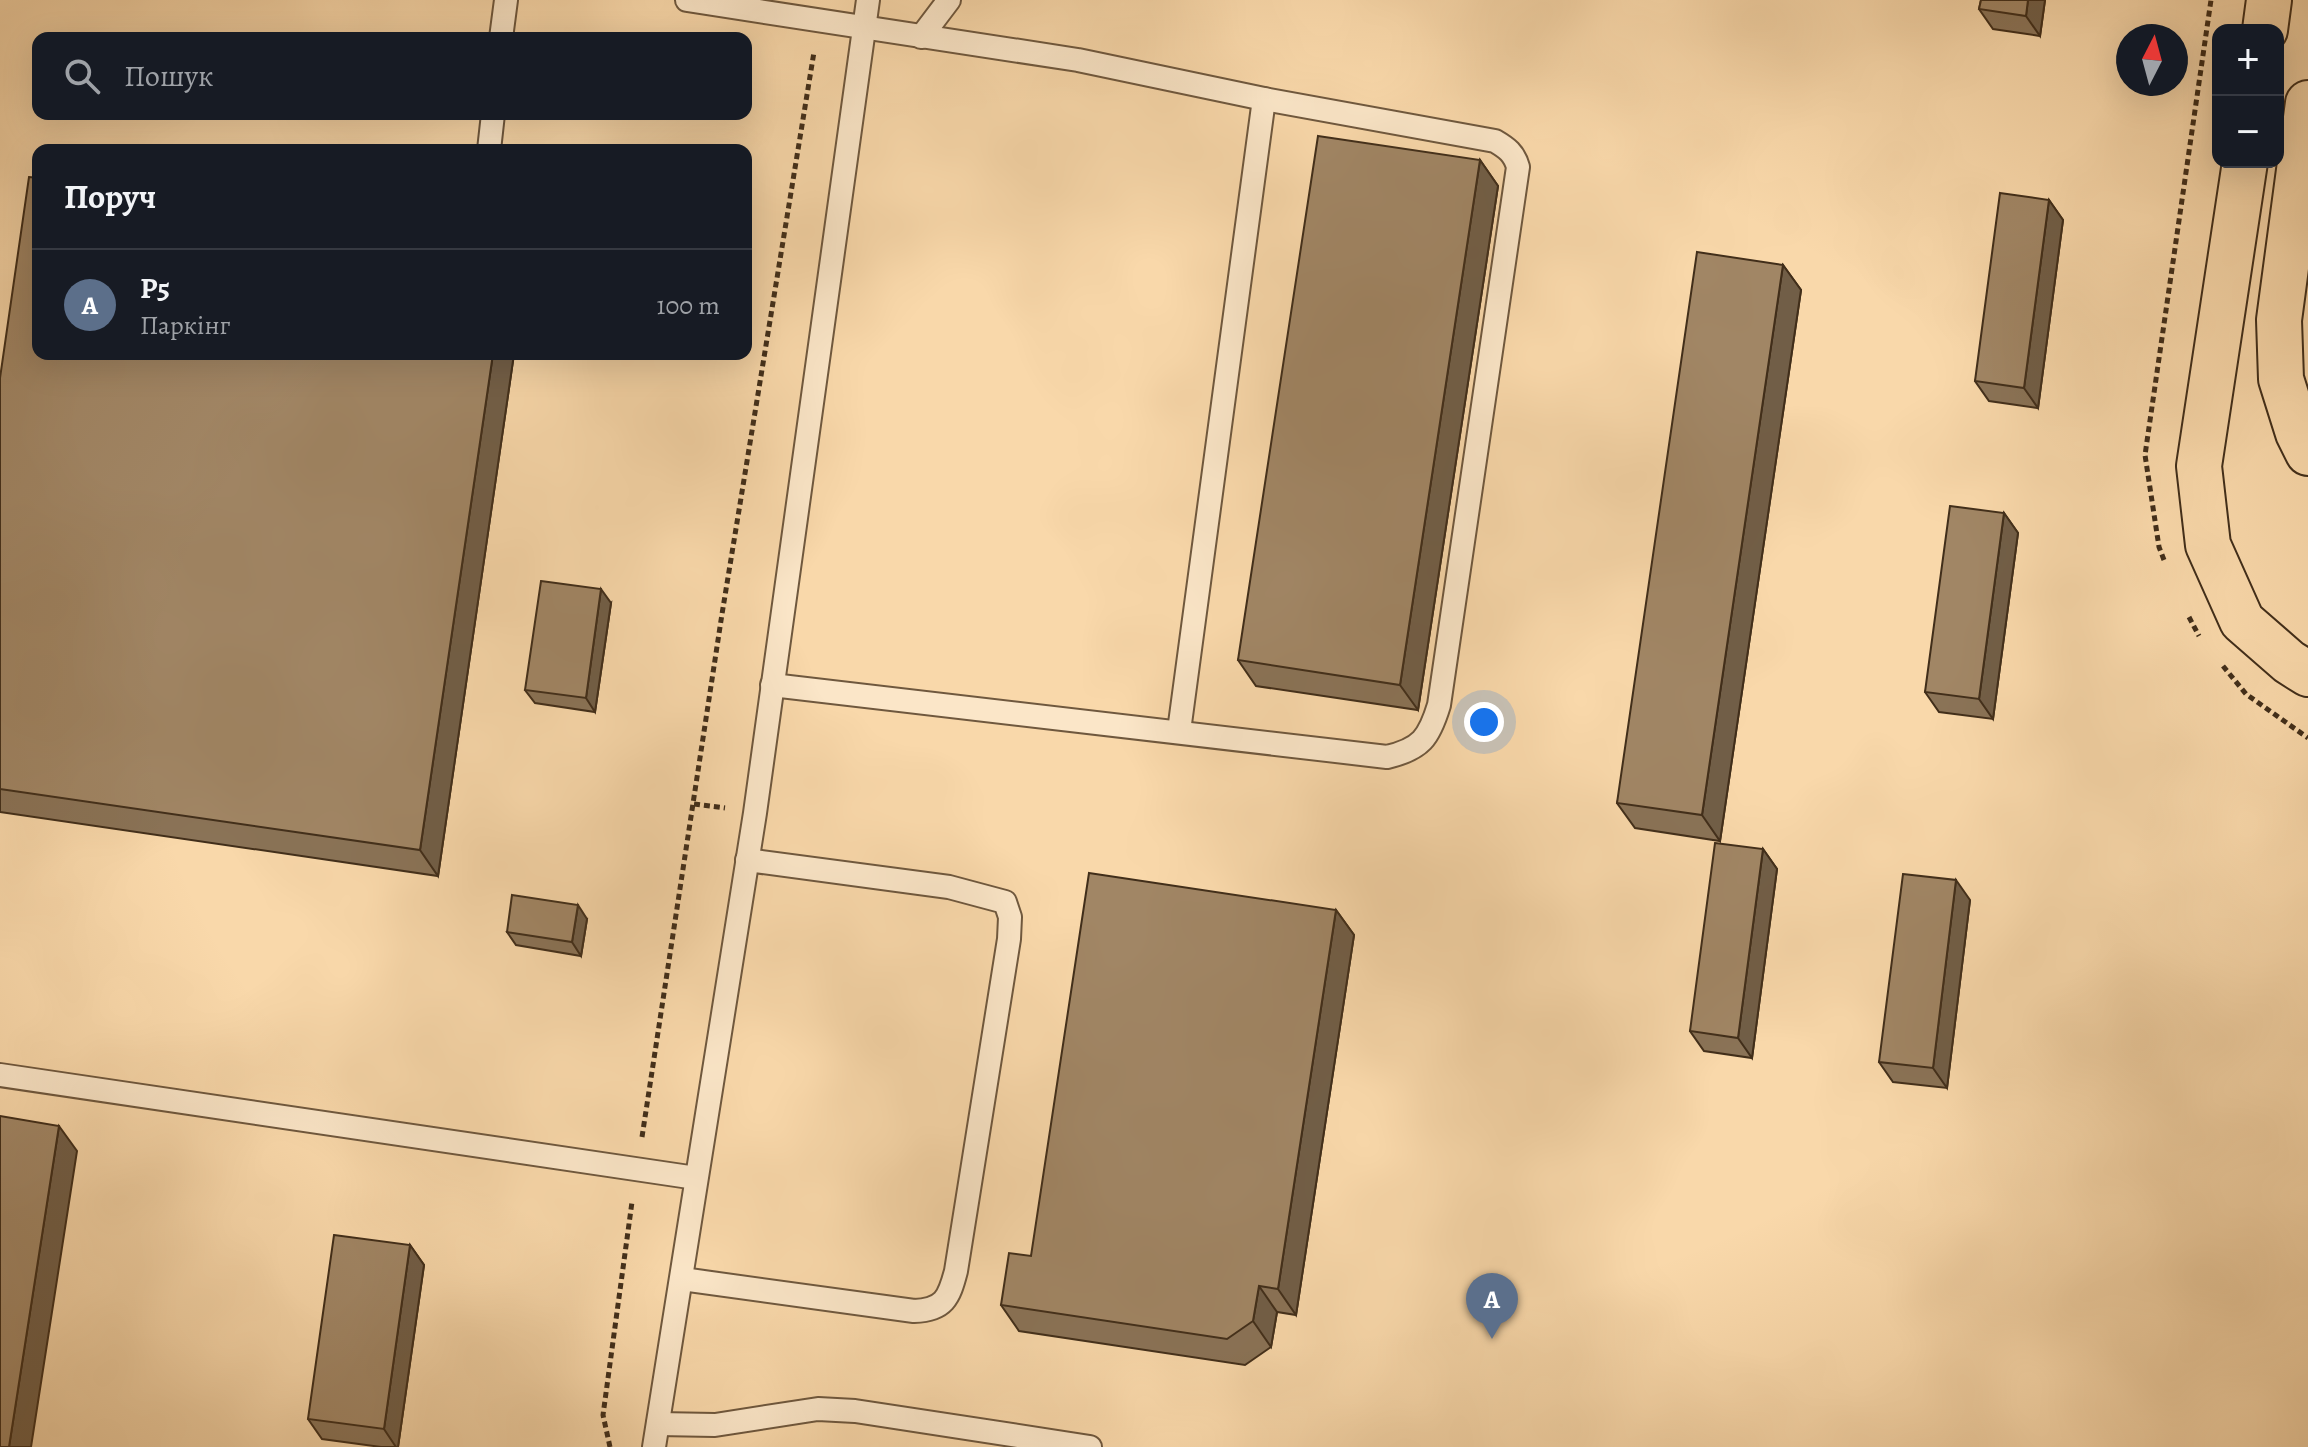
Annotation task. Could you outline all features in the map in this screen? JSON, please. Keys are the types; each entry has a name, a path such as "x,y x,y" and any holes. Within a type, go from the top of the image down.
{"highway":[{"path":"2266,24 2269,0"},
{"path":"2308,103 2279,320 2281,379 2298,433 2308,453"},
{"path":"2244,168 2199,466 2208,545 2242,621 2289,662 2308,674"}],"lane":[{"path":"502,32 506,0"},
{"path":"687,0 1078,60 1264,99 1495,141 1508,148 1515,156 1518,167 1439,705 1431,728 1421,743 1411,750 1387,757 772,685"},
{"path":"654,1447 747,860 868,0"},
{"path":"921,37 949,0"},
{"path":"1179,731 1264,99"},
{"path":"490,144 492,120"},
{"path":"682,1279 914,1311 929,1311 943,1304 956,1271 1009,939 1010,917 1005,902 994,898 949,887 747,860"},
{"path":"0,1075 696,1178"},
{"path":"658,1424 715,1425 818,1409 855,1411 1090,1447"}],"path":[{"path":"610,1447 603,1415 636,1171 722,614 820,20"}],"building":[{"path":"1981,0 2028,0 2026,16 1979,9"},
{"path":"1318,136 1480,160 1400,685 1238,660"},
{"path":"29,177 32,177 32,360 492,360 420,850 0,789 0,378"},
{"path":"2000,193 2049,200 2024,388 1975,381"},
{"path":"1697,252 1783,265 1702,815 1617,803"},
{"path":"1950,506 2004,513 1979,699 1925,692"},
{"path":"541,581 601,589 586,698 525,690"},
{"path":"1715,843 1763,849 1738,1038 1690,1031"},
{"path":"1089,873 1336,910 1278,1289 1259,1286 1253,1321 1227,1339 1001,1305 1009,1253 1031,1256"},
{"path":"1903,874 1956,880 1933,1068 1879,1062"},
{"path":"512,895 578,905 572,942 507,932"},
{"path":"0,1116 59,1126 9,1447 0,1447"},
{"path":"334,1235 410,1245 384,1429 308,1419"}],"place":[{"name":"P5","path":"1492,1339"}]}
